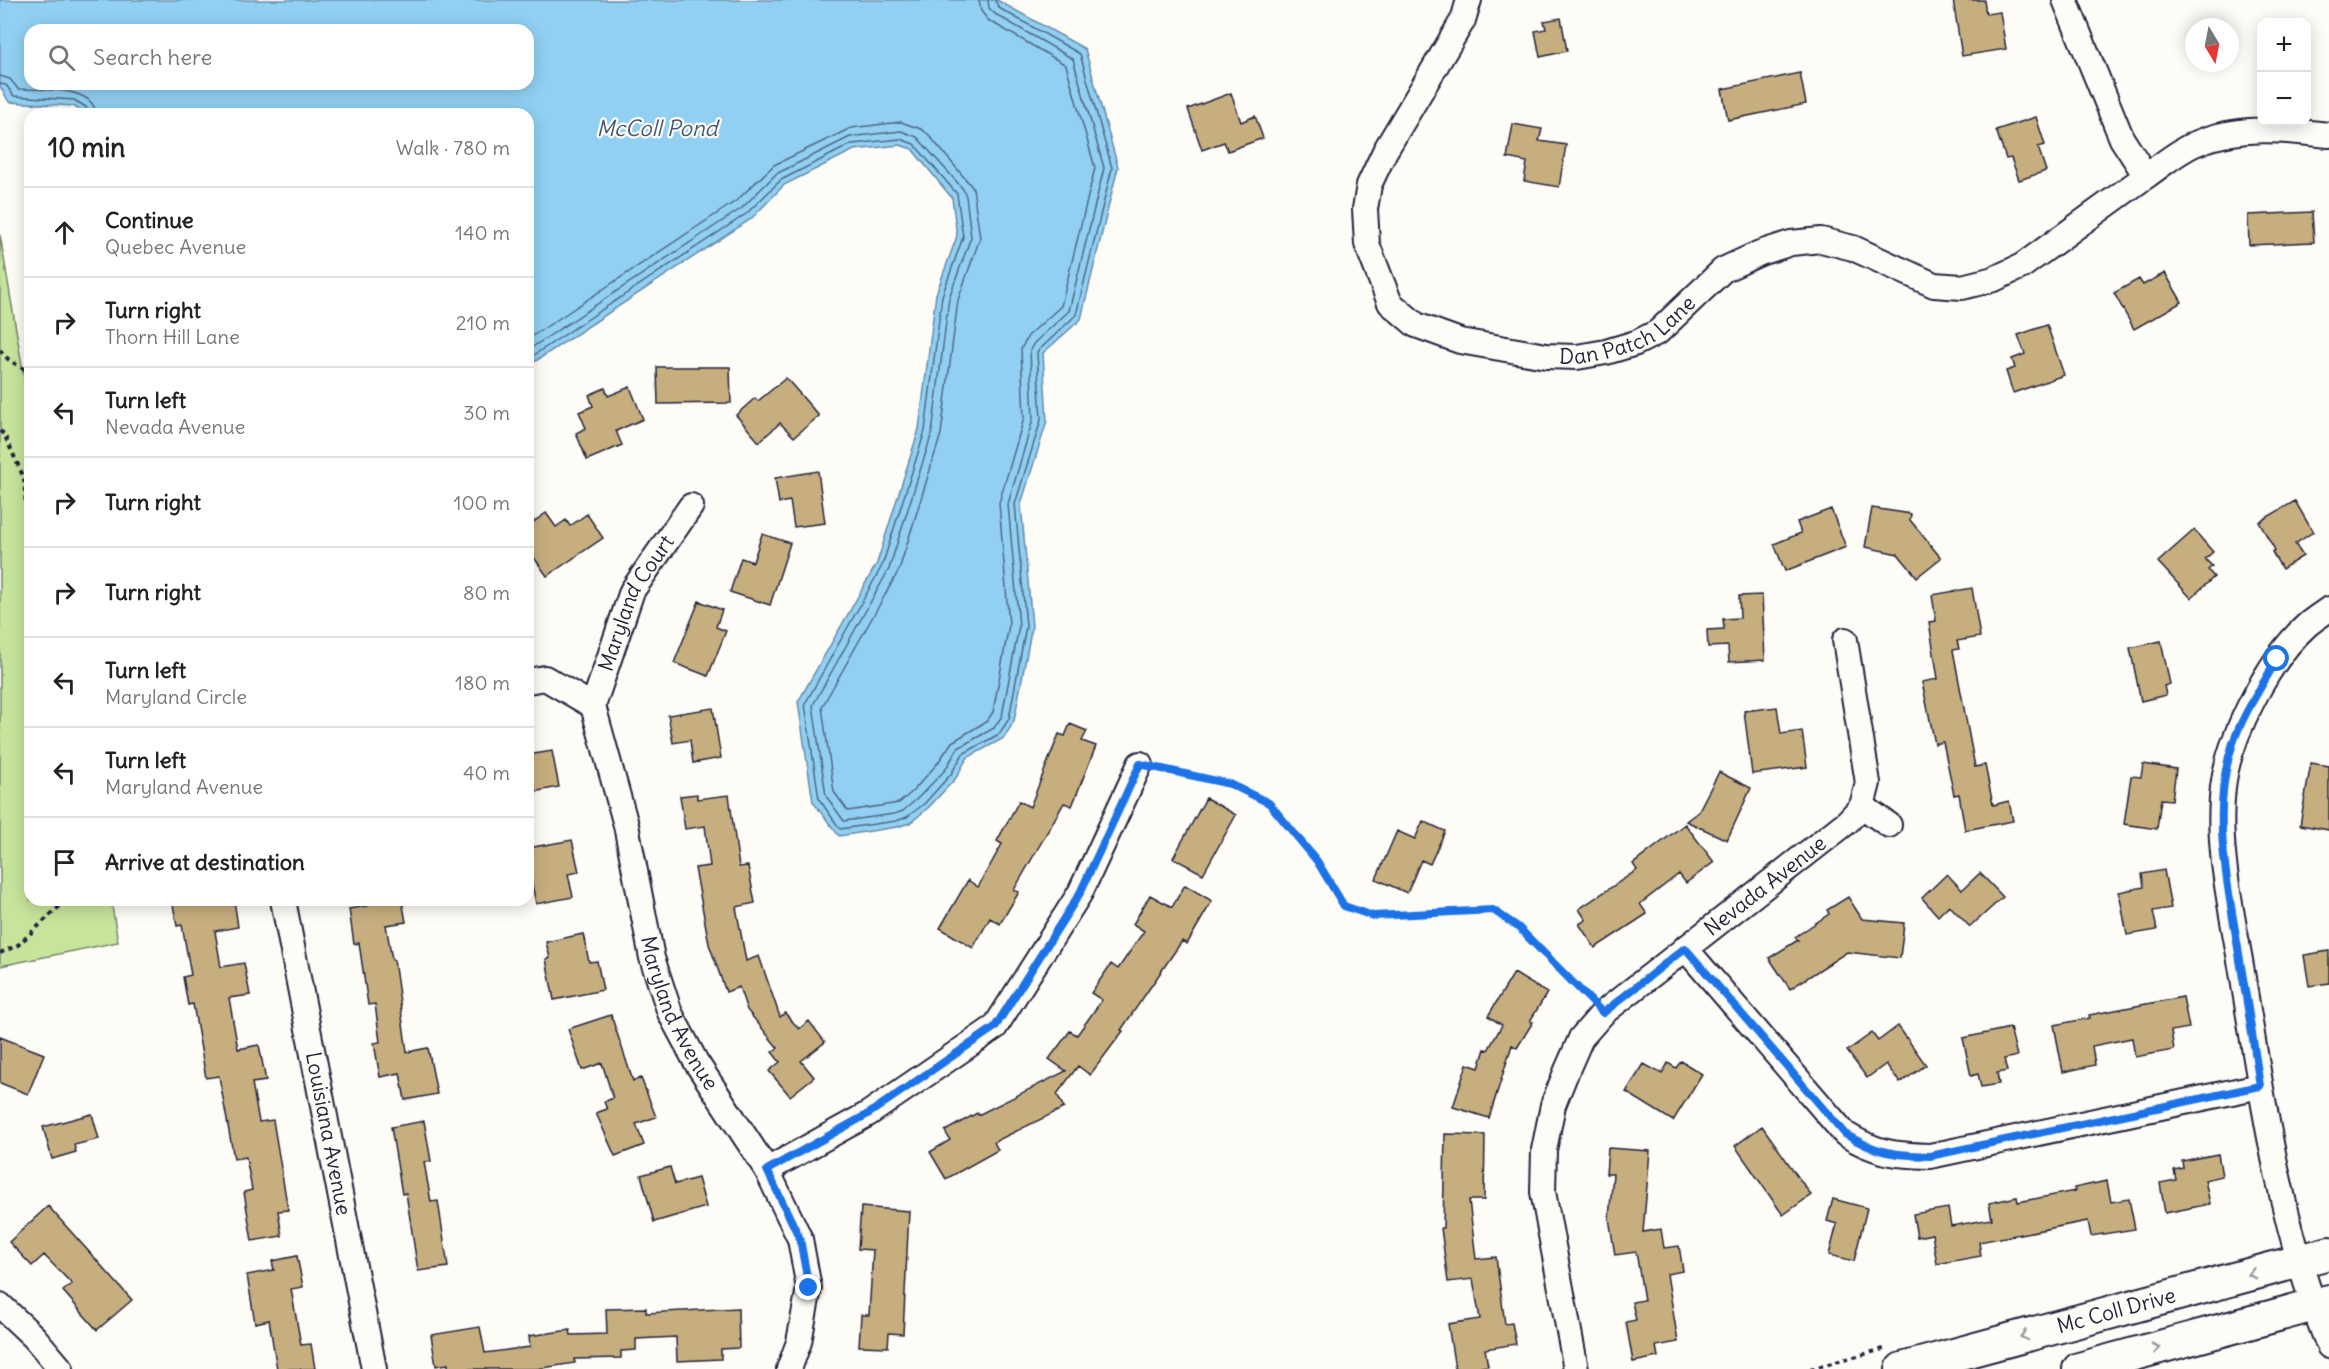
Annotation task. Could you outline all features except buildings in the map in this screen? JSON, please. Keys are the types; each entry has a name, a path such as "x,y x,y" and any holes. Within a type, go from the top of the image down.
{"main road":[{"name":"Mc Coll Drive","path":"1902,1369 2329,1253"},
{"path":"2079,1369 2321,1304"}],"street":[{"name":"Dan Patch Lane","path":"1469,0 1463,20 1385,151 1369,185 1365,209 1367,244 1390,303 1416,325 1460,341 1546,356 1577,357 1606,352 1636,343 1658,332 1723,270 1760,253 1791,243 1821,240 1853,248 1934,285 1962,287 1994,279 2022,266 2146,176 2195,144 2228,133 2260,130 2329,135"},
{"path":"2065,0 2122,139 2146,176"},
{"name":"Maryland Court","path":"592,706 632,591 691,506"},
{"path":"2329,609 2306,625 2277,659 2252,702 2233,743 2223,786 2222,831 2225,873 2260,1086 2287,1221 2299,1261 2321,1304 2329,1346"},
{"path":"1845,640 1869,783 1862,806 1889,825"},
{"path":"534,680 545,678 592,706"},
{"name":"Maryland Avenue","path":"592,706 626,825 652,958 670,1013 696,1062 767,1170 800,1239 809,1288 799,1342 789,1369"},
{"path":"767,1170 868,1114 995,1027 1080,893 1140,764"},
{"name":"Nevada Avenue","path":"1576,1369 1542,1192 1544,1150 1553,1104 1581,1038 1603,1013 1847,822 1862,806"},
{"name":"Louisiana Avenue","path":"284,906 374,1369"},
{"path":"1685,948 1845,1134 1867,1147 1897,1155 1930,1156 2260,1086"},
{"path":"0,1305 34,1337 61,1369"}],"path":[{"path":"0,350 24,369"},
{"path":"0,431 4,434 24,478"},
{"path":"1140,764 1230,784 1269,803 1317,861 1344,906 1373,916 1493,910 1518,927 1603,1013"},
{"path":"0,953 18,945 60,906"}],"green space":[{"path":"0,235 24,377 24,906 112,906 118,942 0,966"}],"water":[{"name":"McColl Pond","path":"0,0 997,0 1085,49 1118,167 1081,319 1043,353 1047,421 1021,504 1032,626 1014,721 1004,738 967,758 956,778 928,808 910,823 839,836 813,802 798,702 877,563 919,429 936,294 957,236 952,198 912,149 900,145 854,150 784,185 751,219 534,362 534,108 76,108 9,102 0,86"}],"route":[{"path":"809,1288 800,1239 767,1170 868,1114 995,1027 1080,893 1140,764 1230,784 1269,803 1317,861 1344,906 1373,916 1493,910 1518,927 1603,1013 1685,948 1845,1134 1867,1147 1897,1155 1930,1156 2260,1086 2225,873 2222,841 2223,786 2233,743 2252,702 2277,659"}]}
